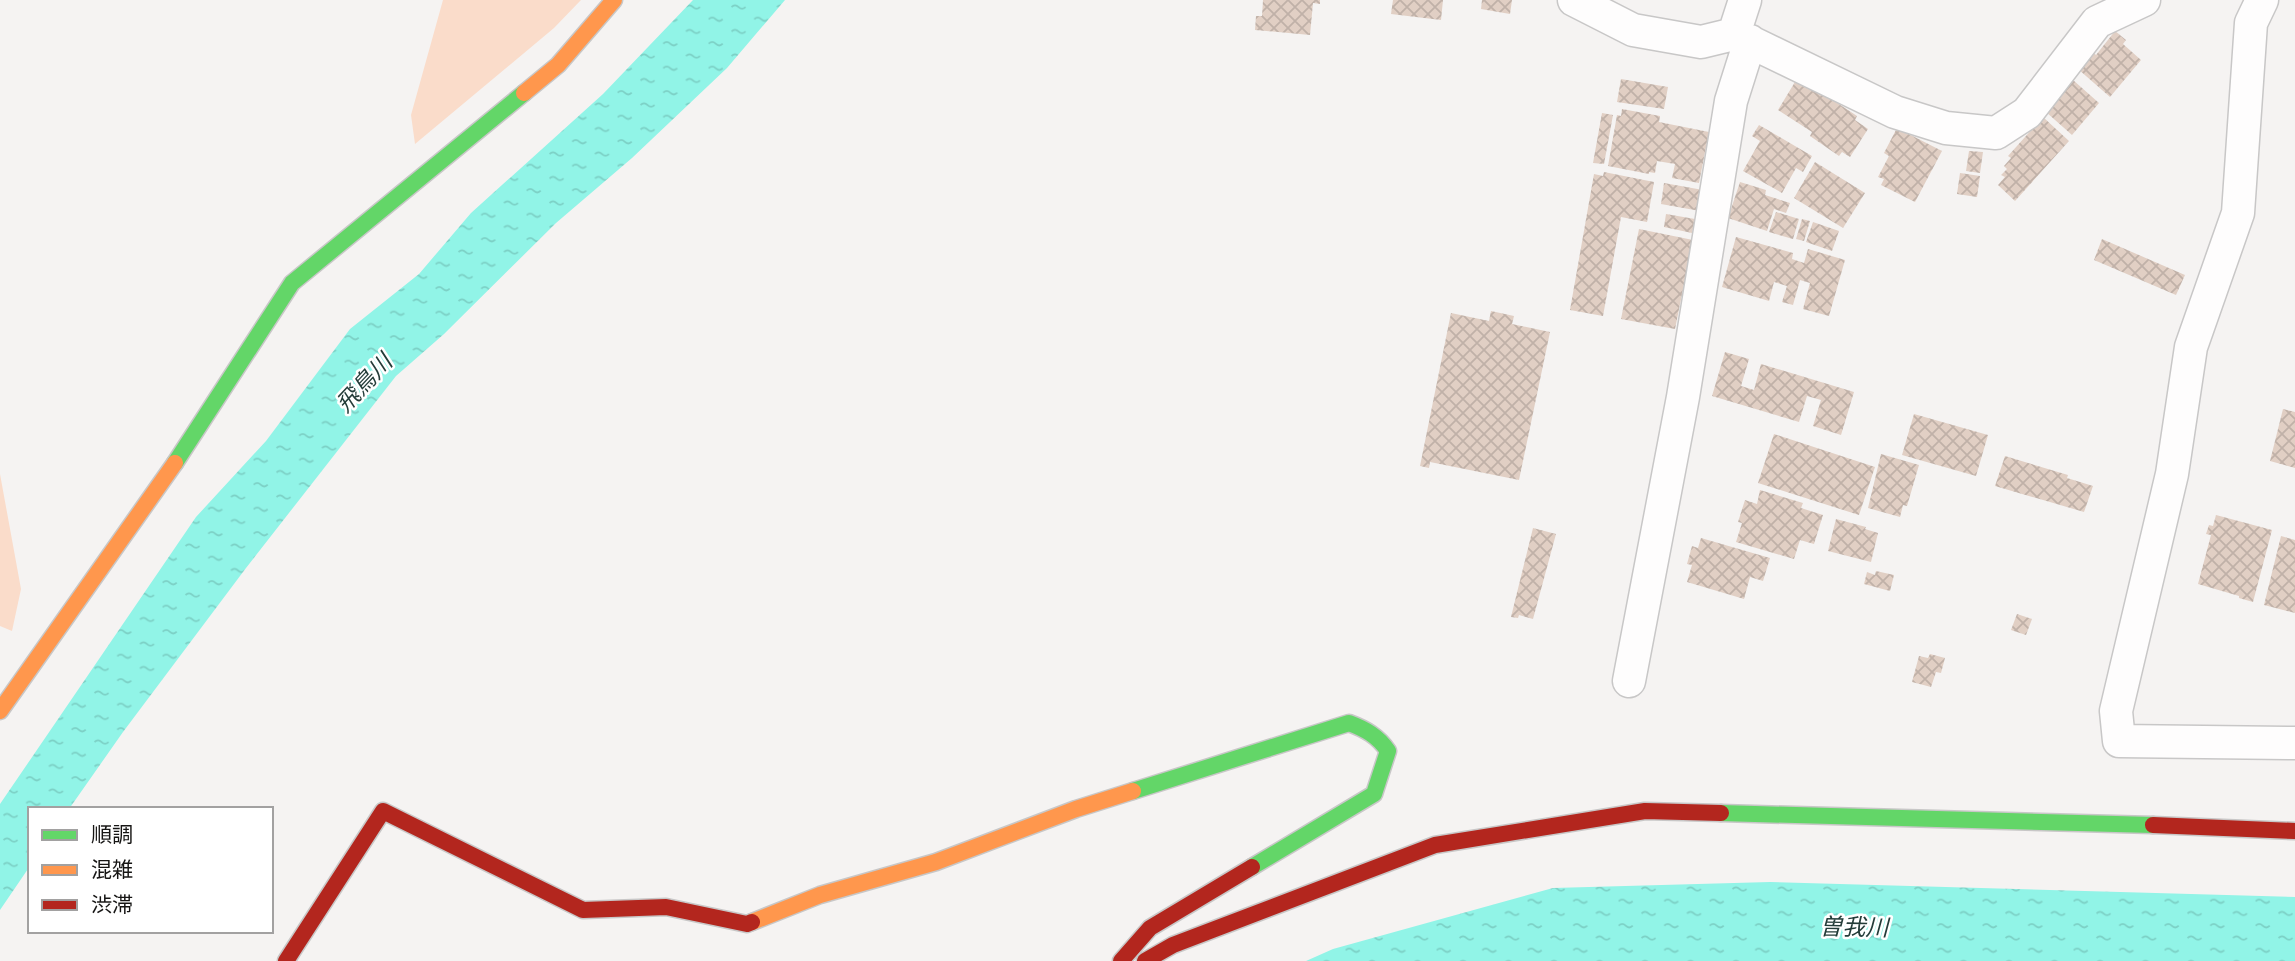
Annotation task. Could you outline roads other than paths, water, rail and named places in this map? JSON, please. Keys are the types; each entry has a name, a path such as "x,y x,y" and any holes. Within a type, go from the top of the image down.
{"street":[{"path":"0,710 158,489 292,283 558,65 614,0"},
{"path":"1574,0 1633,30 1701,42 1742,37 1895,112 1946,128 1996,133 2027,113 2097,22 2144,0"},
{"path":"1629,681 1683,397 1742,37 1745,0"},
{"path":"2262,0 2252,23 2238,213 2191,347 2172,474 2116,711 2119,741 2295,743"},
{"path":"286,961 383,811 583,910 666,907 747,924 820,895 936,862 1076,809 1349,723 1364,728 1381,740 1388,751 1374,794 1150,928 1121,961"},
{"path":"1144,961 1173,946 1436,845 1646,811 2066,821 2295,831"}],"water":[{"name":"飛鳥川","path":"693,0 785,0 727,68 632,158 556,223 444,334 396,376 246,568 70,807 28,807 28,869 0,910 0,804 196,517 266,441 350,329 419,274 471,213 603,94"},
{"name":"曽我川","path":"1770,882 2295,897 2295,961 1306,961 1333,949 1553,888"}]}
